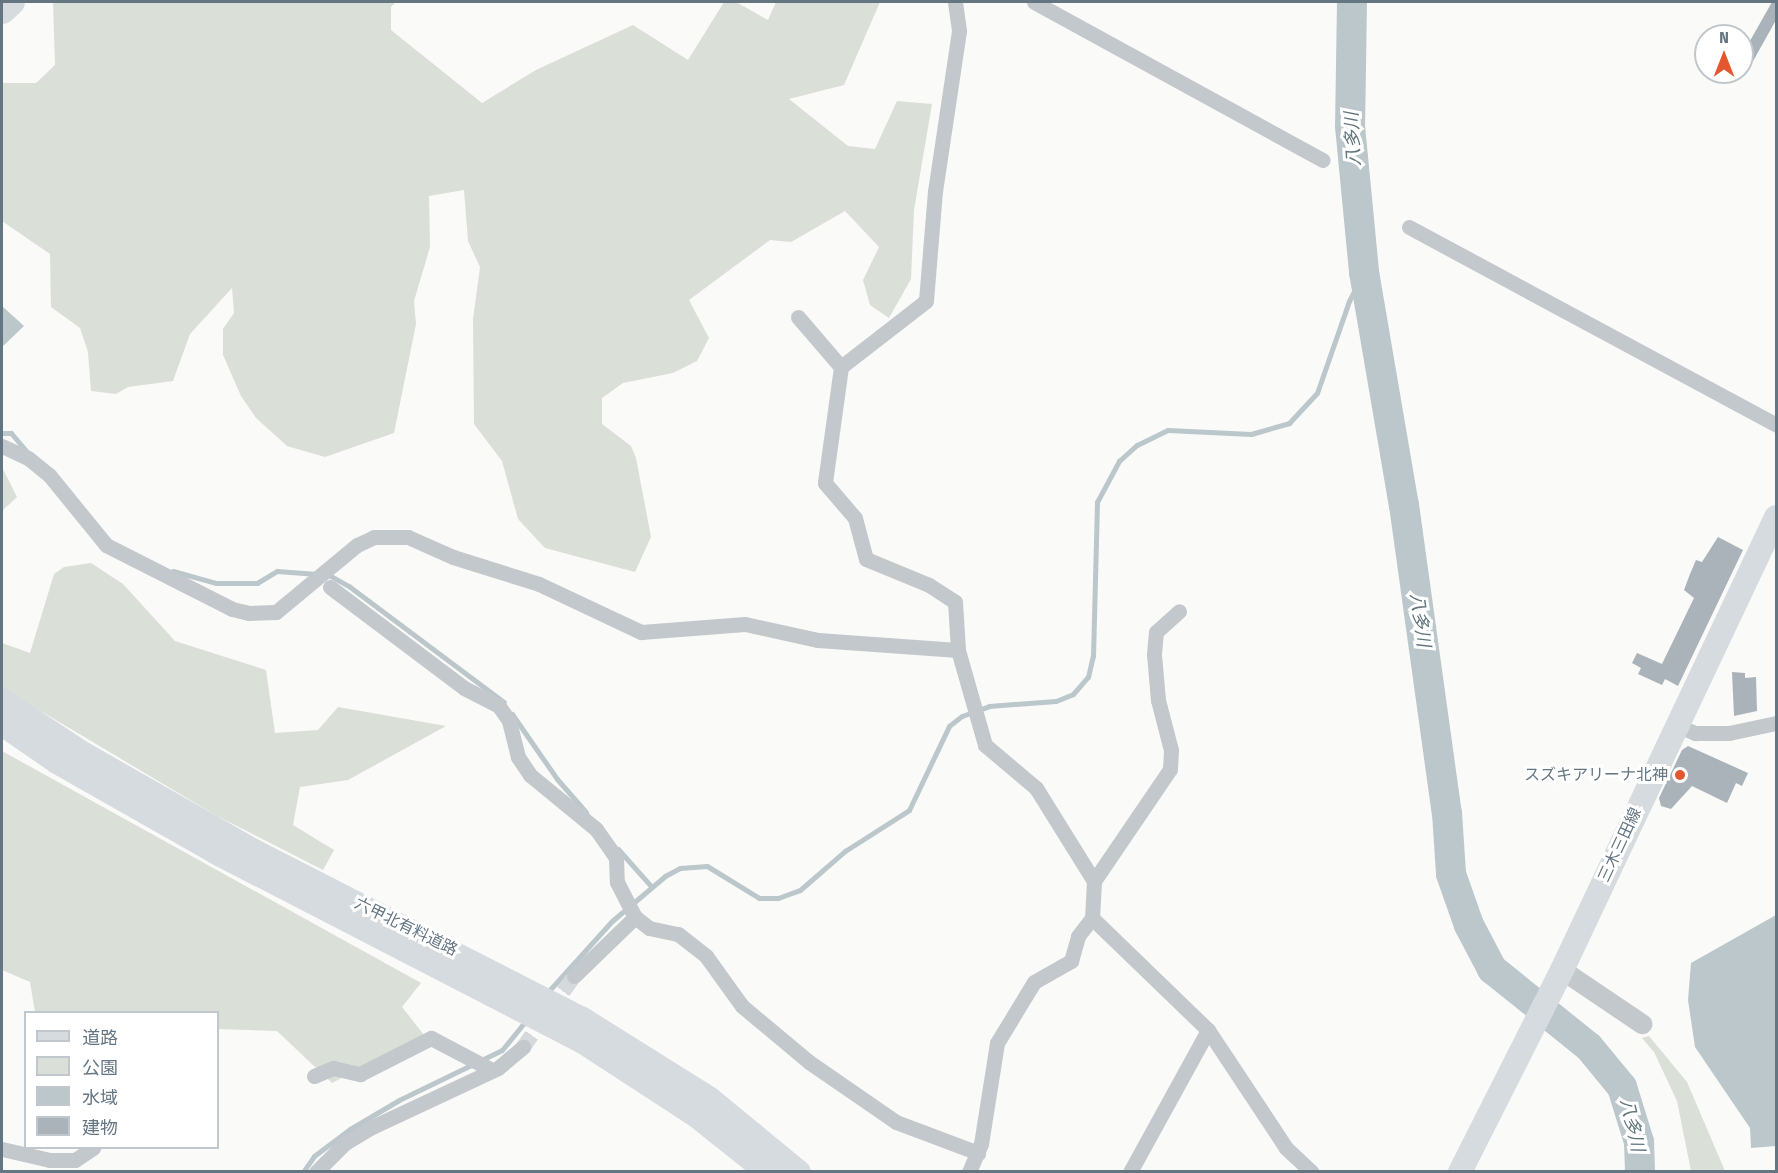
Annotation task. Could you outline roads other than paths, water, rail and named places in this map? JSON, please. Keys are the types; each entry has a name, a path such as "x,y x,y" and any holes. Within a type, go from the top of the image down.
{"highway":[{"path":"2,10 11,2"}],"main road":[{"name":"三木三田線","path":"1460,1172 1556,980 1776,517"},
{"name":"六甲北有料道路","path":"2,700 84,754 254,851 536,1005 704,1108 799,1172"},
{"name":"六甲北有料道路","path":"2,724 57,762 217,853 536,1005"},
{"name":"六甲北有料道路","path":"704,1108 767,1172"}],"street":[{"path":"955,2 959,31 935,191 926,301 841,367 825,483 855,518 866,559 929,585 955,602 958,650 986,745 1036,788 1094,881"},
{"path":"1034,2 1323,160"},
{"path":"1409,226 1776,425"},
{"path":"798,317 841,367"},
{"path":"2,446 28,458 50,476 106,545 232,609 249,613 276,612 357,545 374,537 408,537 453,557 539,584 641,632 745,624 818,640 958,650"},
{"path":"330,587 464,688 498,705 509,721 518,757 530,775 596,828 616,858 617,882 634,916 649,928 678,934 697,948 742,1006 809,1062 886,1116 978,1153"},
{"path":"969,1172 978,1153 997,1043 1034,981 1071,961 1078,936 1092,918 1094,881 1170,769 1171,750 1158,700 1154,654 1156,632 1179,611"},
{"path":"1676,725 1695,733 1729,732 1776,723"},
{"path":"574,976 634,916"},
{"path":"1092,918 1208,1030 1286,1148 1312,1172"},
{"path":"1556,980 1642,1024"},
{"path":"1130,1172 1208,1030"},
{"path":"314,1076 333,1068 360,1074 431,1038 468,1055 490,1069"},
{"path":"316,1172 345,1143 370,1128 516,1056 523,1047"},
{"path":"2,1149 75,1166 92,1149"}],"water":[{"path":"2,306 24,326 2,347"},
{"path":"1776,915 1776,1146 1751,1148 1750,1128 1695,1047 1688,1000 1691,963"}],"waterway":[{"name":"八多川","path":"1352,2 1350,126 1364,272 1404,505 1447,813 1451,874 1469,925 1492,969 1589,1047 1622,1087 1639,1142 1640,1172"},
{"path":"546,994 612,921 665,876 680,868 707,866 759,898 778,898 800,890 845,851 909,810 949,726 962,716 989,706 1056,701 1073,694 1088,677 1093,656 1097,502 1119,461 1137,445 1168,430 1251,434 1289,423 1317,393 1349,301 1364,272"},
{"path":"2,433 11,433 27,452"},
{"path":"173,571 216,583 257,583 277,571 317,574"},
{"path":"327,574 350,587 504,702"},
{"path":"512,714 557,779 586,812"},
{"path":"618,849 651,886"},
{"path":"303,1172 314,1156 350,1129 399,1100 502,1050 526,1020"}],"tunnel":[{"path":"523,1047 574,976"}],"place":[{"name":"スズキアリーナ北神","path":"1680,775"}]}
